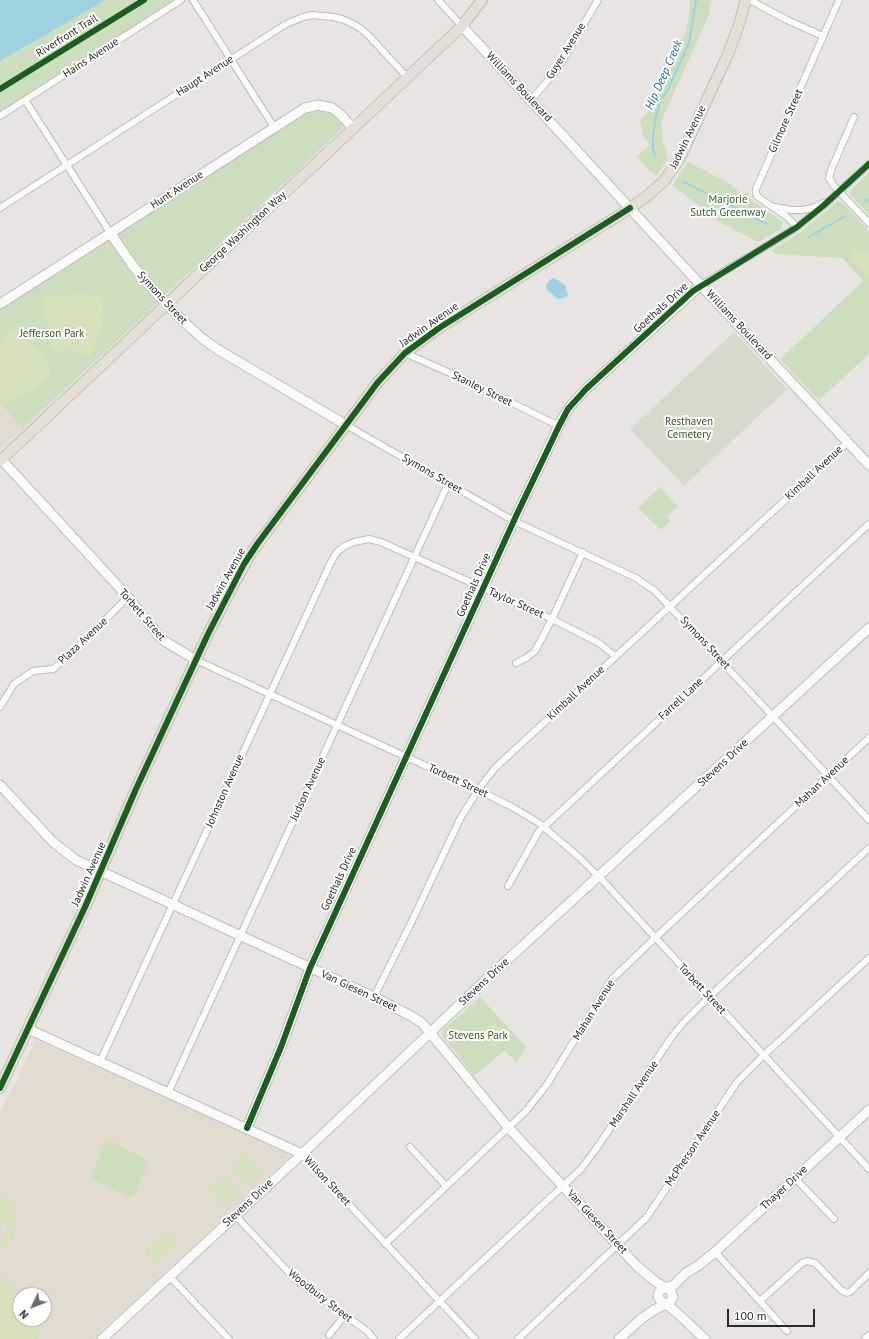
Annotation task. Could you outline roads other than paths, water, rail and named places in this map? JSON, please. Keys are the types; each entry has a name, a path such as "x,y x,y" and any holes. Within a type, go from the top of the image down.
{"main road":[{"name":"George Washington Way","path":"1,460 408,78 462,26 482,0"},
{"name":"Jadwin Avenue","path":"0,1088 101,872 136,789 208,634 248,559 378,382 405,353 439,328 630,208 664,181 679,160 729,52 746,0"}],"street":[{"name":"Hains Avenue","path":"0,116 181,0"},
{"path":"192,0 274,127"},
{"path":"438,0 462,26"},
{"name":"Guyer Avenue","path":"531,100 556,71 598,0"},
{"path":"750,0 787,20 824,36"},
{"name":"Gilmore Street","path":"797,227 786,216 757,196 755,193 839,0"},
{"name":"Haupt Avenue","path":"0,208 286,24 303,17 322,15 342,19 360,28 408,78"},
{"name":"Williams Boulevard","path":"462,26 869,465"},
{"name":"Symons Street","path":"25,100 133,266 191,329 214,346 448,484 514,521 636,578 655,591 869,820"},
{"name":"Hunt Avenue","path":"0,304 111,234 274,127 306,108 318,105 336,110 353,128"},
{"path":"854,117 829,174 829,178 839,192 869,224"},
{"name":"Goethals Drive","path":"247,1128 281,1047 310,968 514,521 568,409 577,398 693,291 797,227 839,192 869,164"},
{"path":"768,204 784,209 802,210 819,205 832,198"},
{"name":"Stanley Street","path":"405,353 468,381 559,426"},
{"name":"Kimball Avenue","path":"374,998 460,819 478,790 495,768 848,442"},
{"name":"Torbett Street","path":"1,460 128,597 159,636 172,646 196,660 478,790 514,808 544,827 580,858 599,877 869,1168"},
{"name":"Judson Avenue","path":"168,1093 448,484"},
{"name":"Farrell Lane","path":"508,886 540,831 869,524"},
{"name":"Taylor Street","path":"369,539 381,542 552,619 599,643 615,656"},
{"name":"Johnston Avenue","path":"100,1062 334,557 341,549 349,544 369,539"},
{"path":"516,663 535,651 552,619 583,552"},
{"name":"Plaza Avenue","path":"0,707 14,684 34,671 53,669 77,648 128,597"},
{"name":"Stevens Drive","path":"102,1339 302,1154 492,974 869,628"},
{"name":"Mahan Avenue","path":"386,1244 508,1126 526,1111 548,1083 612,980 869,738"},
{"name":"Van Giesen Street","path":"0,785 59,848 76,860 374,998 415,1018 422,1023 473,1086 508,1126 637,1266 666,1288"},
{"name":"Marshall Avenue","path":"399,1339 581,1169 671,1038 683,1023 869,848"},
{"name":"McPherson Avenue","path":"518,1339 647,1218 737,1082 869,958"},
{"name":"Wilson Street","path":"28,1029 302,1154 475,1339"},
{"name":"Thayer Drive","path":"666,1288 674,1285 686,1273 715,1252 869,1110"},
{"path":"410,1147 446,1186"},
{"path":"795,1178 834,1219"},
{"name":"Woodbury Street","path":"235,1215 294,1278 368,1331 374,1339"},
{"path":"715,1252 787,1331"},
{"path":"760,1301 802,1263 807,1261 815,1262 841,1290 847,1292 850,1292 869,1273"},
{"name":"Thayer Drive","path":"673,1297 696,1271 699,1265"},
{"name":"Van Giesen Street","path":"637,1266 641,1275 652,1285 658,1296"},
{"path":"169,1276 229,1339"},
{"path":"641,1319 658,1296 660,1290 666,1288 671,1291 678,1306 690,1319 702,1336"},
{"path":"658,1296 660,1300 702,1336"},
{"path":"619,1339 641,1319 665,1303 670,1302 673,1297"},
{"path":"330,1335 345,1315"},
{"path":"865,1339 869,1335"}],"water":[{"path":"0,0 105,0 0,61"},
{"path":"555,278 566,286 568,295 566,297 558,299 547,290 547,283 551,279"}],"waterway":[{"name":"Hip Deep Creek","path":"656,157 653,150 653,136 656,116 661,99 667,91 689,43 696,0"},
{"name":"Hip Deep Creek","path":"684,182 767,224"},
{"name":"Hip Deep Creek","path":"864,202 869,199"},
{"name":"Hip Deep Creek","path":"809,237 845,216"}],"park label":[{"name":"Marjorie Sutch Greenway","path":"728,206"},
{"name":"Jefferson Park","path":"52,334"},
{"name":"Resthaven Cemetery","path":"689,428"},
{"name":"Stevens Park","path":"478,1036"}]}
